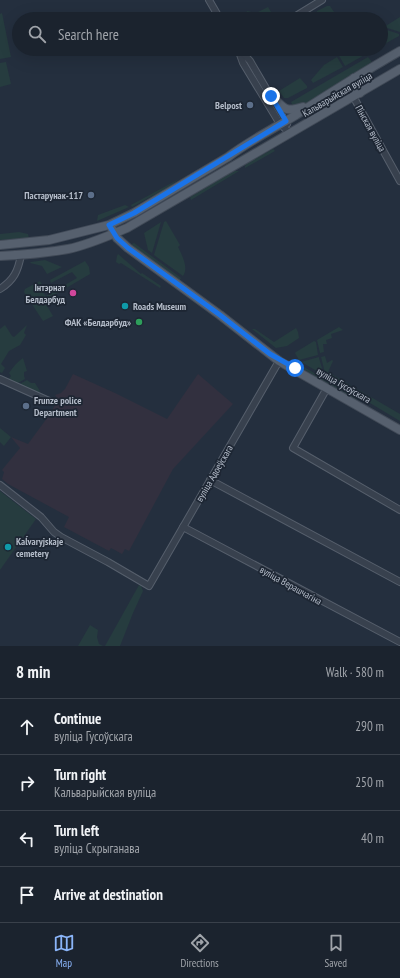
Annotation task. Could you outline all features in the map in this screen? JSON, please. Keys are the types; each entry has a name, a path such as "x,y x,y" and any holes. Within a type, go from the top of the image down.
{"main road":[{"name":"Кальварыйская вуліца","path":"0,245 49,240 109,225 134,213 400,51"},
{"name":"Кальварыйская вуліца","path":"0,256 21,255 70,248 114,233 139,222 356,94 400,70"},
{"path":"354,78 352,86 356,94"},
{"path":"271,96 286,110 293,110 312,105"},
{"name":"вуліца Гусоўскага","path":"109,225 114,233 128,248 220,315 279,361 400,430"},
{"path":"19,244 21,255"}],"street":[{"path":"209,0 216,12"},
{"path":"302,12 322,0"},
{"path":"241,56 243,63 290,133"},
{"path":"245,56 271,96 283,123"},
{"name":"Пінская вуліца","path":"356,94 368,123 400,181"},
{"path":"0,289 13,279 19,266 21,255"},
{"name":"вуліца Адоеўскага","path":"0,485 41,516 54,532 61,537 150,586 279,361"},
{"path":"0,379 48,401"},
{"path":"327,388 293,448 400,510"},
{"path":"210,480 400,582"},
{"name":"вуліца Верашчагіна","path":"183,527 400,642"}],"shaded area":[{"path":"73,374 167,419 198,374 233,404 173,469 129,551 125,549 122,554 111,548 109,551 64,527 69,517 8,484 2,479 4,472 2,470 20,448 11,437 28,444 50,414 58,400 55,395 61,393 65,389"}],"green space":[{"path":"330,6 334,12 317,12"},
{"path":"268,7 271,12 258,12"},
{"path":"2,13 11,57 0,59 0,14"},
{"path":"400,17 400,32 388,28 388,24"},
{"path":"388,30 399,34 399,36 388,42"},
{"path":"339,56 363,56 345,66"},
{"path":"337,57 343,67 313,83 311,80 324,65"},
{"path":"368,57 372,62 302,106 293,106 291,102"},
{"path":"6,62 11,84 0,87 0,63"},
{"path":"300,78 307,88 288,98 284,98 279,91"},
{"path":"273,149 275,151 245,168 247,163"},
{"path":"234,171 239,171 191,200 190,197"},
{"path":"179,179 169,187 132,207 131,205"},
{"path":"125,205 129,207 97,221 98,215"},
{"path":"166,221 180,245 178,247 185,265 185,273 183,276 154,255 164,222"},
{"path":"161,222 152,253 148,250 144,233"},
{"path":"19,232 28,234 29,238 0,240 0,234"},
{"path":"134,243 181,278 179,281 132,245"},
{"path":"118,254 141,274 142,273 161,286 160,288 121,263 119,264 116,262"},
{"path":"45,260 62,267 47,274 42,266 30,263"},
{"path":"85,261 89,267 90,274 44,301 53,316 43,321 24,292 25,289 40,281 44,288 41,290 46,296 77,278 72,272 51,283 50,280"},
{"path":"5,325 14,337 27,325 24,333 26,335 20,345 9,351 1,364 5,368 2,373 0,372 0,329"},
{"path":"339,327 343,330 331,334 332,338 326,340 327,344 323,344 324,352 320,353 317,340"},
{"path":"296,328 299,338 287,346 276,348 252,329 255,329 274,342"},
{"path":"314,341 316,342 318,355 299,360 295,353"},
{"path":"325,356 327,363 332,360 333,361 328,372 400,414 400,421 370,403 370,401 326,377 321,357"},
{"path":"319,357 324,375 301,362"},
{"path":"23,358 27,371 24,372 25,379 16,384 8,380 11,376 9,373"},
{"path":"299,364 361,401 353,398 298,366"},
{"path":"27,380 31,383 35,383 40,391 38,394 18,385"},
{"path":"0,428 11,437 4,446 0,442"},
{"name":"Kaĺvaryjskaje cemetery","path":"0,491 36,519 0,570"},
{"path":"139,585 143,591 120,646 105,646"},
{"path":"90,625 98,630 97,637 99,644 103,646 78,646"}],"place":[{"name":"Belpost","path":"250,105"},
{"name":"Пастарунак-117","path":"91,195"},
{"name":"Інтэрнат Белдарбуд","path":"73,293"},
{"name":"Roads Museum","path":"125,306"},
{"name":"ФАК «Белдарбуд»","path":"139,322"},
{"name":"Frunze police Department","path":"26,406"},
{"name":"Kaĺvaryjskaje cemetery","path":"8,547"}],"route":[{"path":"271,96 286,121 242,146 228,157 134,213 109,225 117,238 128,248 220,315 279,361 295,368"}]}
